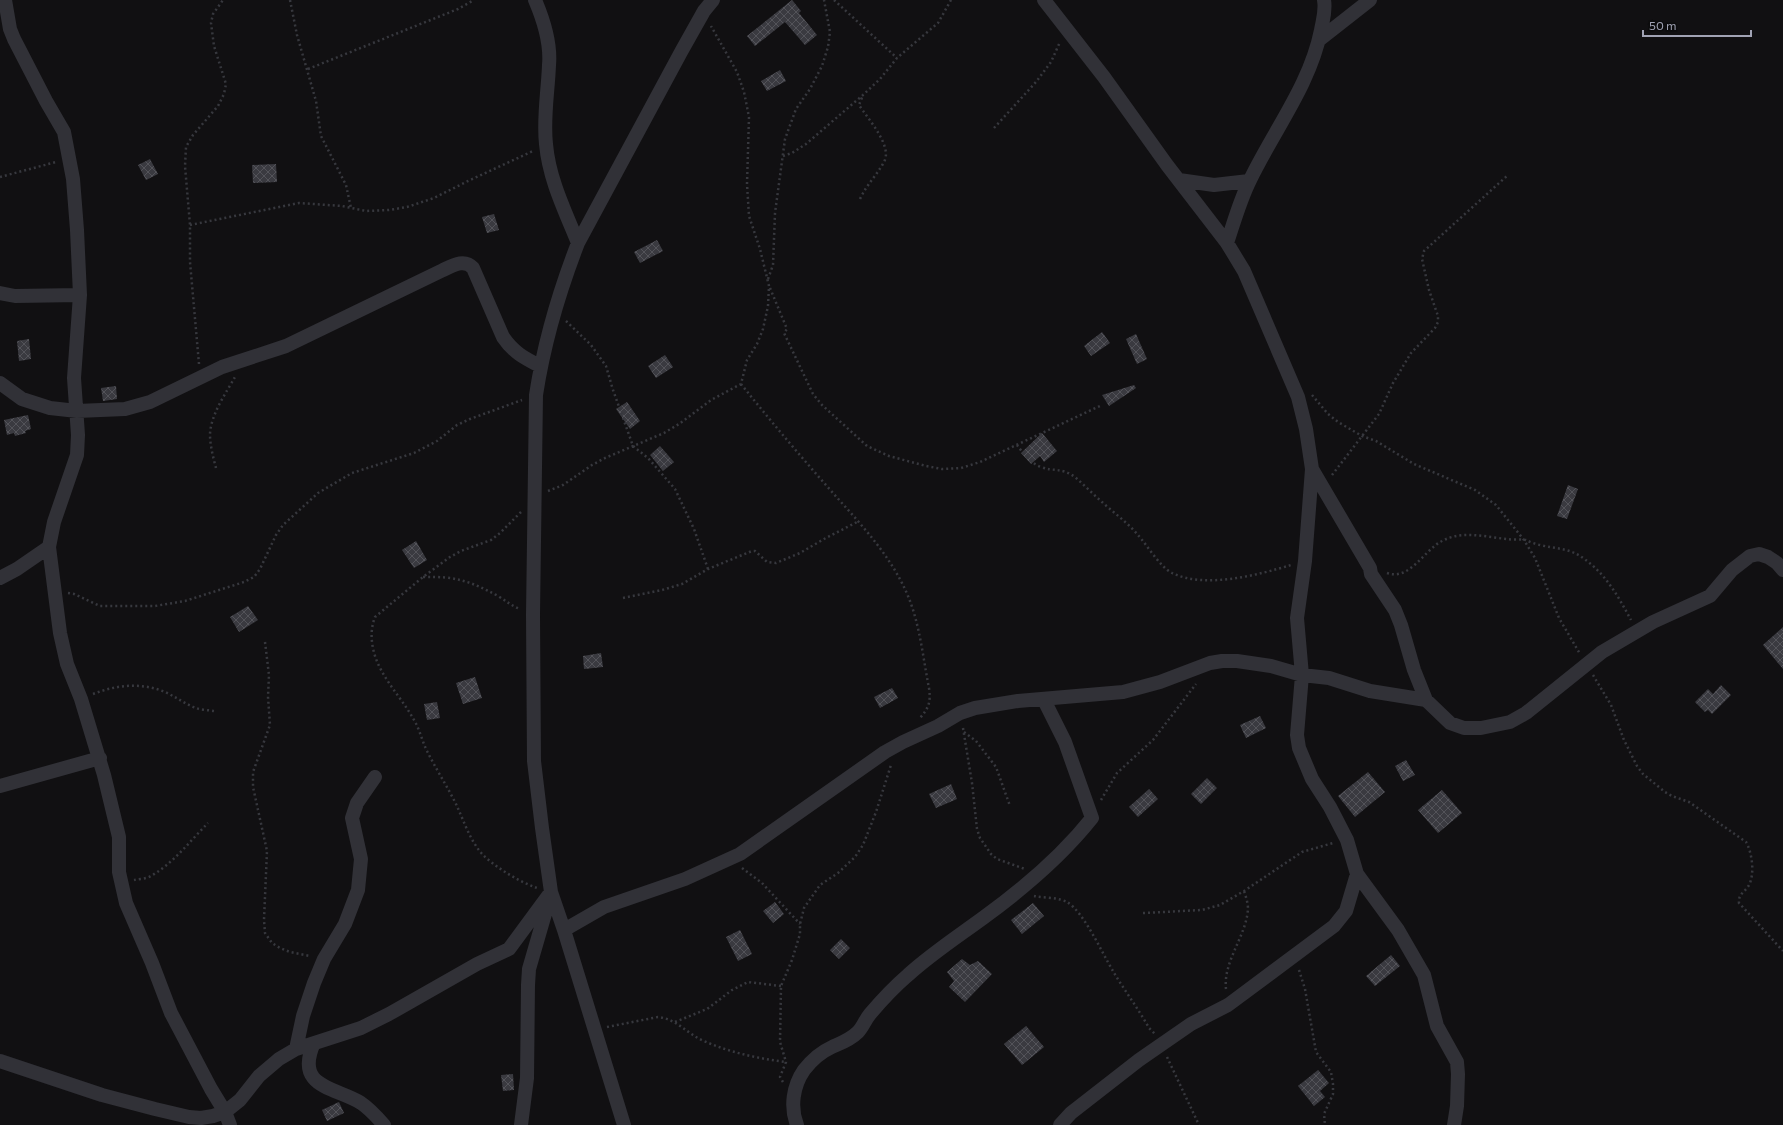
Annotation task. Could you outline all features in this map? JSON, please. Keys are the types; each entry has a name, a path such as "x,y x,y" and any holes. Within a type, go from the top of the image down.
{"street":[{"path":"4,0 12,34 46,101 62,128 67,143 73,179 80,295 74,362 78,435 77,455 54,522 48,546 56,592 60,633 67,664 81,699 100,758 119,837 119,872 126,903 152,963 171,1013 228,1118"},
{"path":"535,0 544,24 548,45 549,64 545,108 546,144 555,187 578,243"},
{"path":"624,1125 551,892 534,762 533,615 536,395 540,366 555,311 566,274 578,243 702,6 713,0"},
{"path":"1044,0 1104,77 1162,159 1227,243 1244,271 1298,397 1306,429 1312,469 1305,561 1297,618 1302,675 1297,736 1299,748 1312,779 1330,807 1347,840 1357,874 1398,930 1424,975 1437,1026 1457,1062 1458,1106 1454,1125"},
{"path":"1227,243 1249,181 1292,104 1312,63 1319,40 1325,9 1324,0"},
{"path":"1319,40 1370,0"},
{"path":"1179,180 1214,185 1249,181"},
{"path":"0,383 22,399 50,408 77,411 125,409 150,402 222,366 286,346 441,271 464,262 473,268 503,337 510,348 519,356 540,366"},
{"path":"0,293 15,296 80,295"},
{"path":"1312,469 1370,568 1371,574 1395,610 1414,670 1426,700 1450,723 1464,728 1495,726 1510,722 1526,713 1602,652 1637,631 1710,596 1732,570 1741,561 1750,556 1759,554 1768,557 1777,562 1783,570"},
{"path":"0,578 17,570 48,546"},
{"path":"564,930 604,906 685,879 727,862 780,828 880,756 903,742 932,729 960,713 975,708 1018,701 1044,700 1122,692 1160,682 1210,663 1237,661 1271,666 1302,675 1329,678 1370,690 1426,700"},
{"path":"797,1125 794,1118 793,1101 799,1079 813,1061 826,1050 850,1039 907,975 943,946 983,918 1037,876 1070,846 1092,818 1065,742 1044,700"},
{"path":"0,786 100,758"},
{"path":"296,1049 312,990 324,959 345,924 358,890 361,859 352,818 357,803 375,777"},
{"path":"1060,1125 1107,1084 1164,1042 1191,1024 1228,1005 1334,926 1346,911 1357,874"},
{"path":"228,1118 259,1076 279,1059 296,1049 361,1028 389,1014 477,964 509,949 551,892"},
{"path":"521,1125 527,1078 529,969 551,892"},
{"path":"314,1043 309,1054 310,1070 318,1083 327,1089 360,1103 371,1110 384,1125"},
{"path":"0,1061 102,1095 194,1121 201,1118 228,1118"}],"path":[{"path":"201,377 190,262 190,225 185,166 186,147 193,135 218,106 224,94 226,84 214,46 211,23 213,14 223,0"},
{"path":"290,0 297,35 308,69 316,102 322,136 346,185 351,208"},
{"path":"308,69 458,9 474,0"},
{"path":"768,280 773,265 775,213 785,139 789,123 819,72 828,47 830,32 824,0"},
{"path":"834,0 897,58"},
{"path":"783,156 792,153 806,144 863,95 880,79 897,58 938,22 951,0"},
{"path":"551,892 526,884 510,875 483,855 474,842 452,797 426,750 415,721 401,699 386,680 375,656 371,632 372,625 375,617 423,577 461,551 491,540 500,533 534,495 563,485 592,465 664,433 679,424 711,400 741,384 747,360 757,344 763,329 768,306 769,286 749,216 749,117 744,92 737,72 702,6"},
{"path":"994,128 1036,82 1051,62 1066,29"},
{"path":"860,199 866,186 885,162 886,156 882,139 859,105 863,95"},
{"path":"190,225 299,203 351,208 366,211 389,210 407,206 434,198 546,144"},
{"path":"0,177 42,167 69,158"},
{"path":"1323,486 1379,414 1393,383 1411,353 1435,328 1438,322 1438,316 1429,290 1422,259 1424,251 1508,175"},
{"path":"769,286 787,329 784,333 813,394 867,446 889,456 942,469 961,468 980,462 1102,405"},
{"path":"555,311 591,345 606,366 633,446 656,466 675,489 694,529 708,569"},
{"path":"216,468 210,433 214,418 246,359"},
{"path":"741,384 859,521 892,565 914,611 931,697 928,709 919,719"},
{"path":"1309,391 1328,414 1338,422 1362,436 1376,441 1414,464 1458,482 1487,497 1496,505 1524,540 1536,558 1559,618 1611,705 1624,740 1637,766 1643,774 1668,794 1689,802 1746,842 1751,852 1751,878 1750,884 1739,897 1738,903 1783,952"},
{"path":"56,592 74,594 100,606 155,606 185,601 244,582 254,577 260,569 276,535 283,525 318,493 336,481 352,473 414,453 437,441 457,425 536,395"},
{"path":"1016,445 1034,463 1047,469 1064,470 1075,477 1138,535 1154,556 1170,573 1183,577 1206,580 1230,578 1272,570 1305,561"},
{"path":"623,598 662,590 682,584 708,569 738,556 755,551 767,562 776,563 800,554 824,539 859,521"},
{"path":"1370,568 1374,566 1393,575 1400,574 1411,567 1428,550 1441,541 1455,536 1471,535 1524,540 1540,545 1563,549 1575,553 1588,561 1607,580 1619,596 1637,631"},
{"path":"423,577 464,580 499,597 516,608 533,615"},
{"path":"265,642 269,675 268,697 270,725 253,772 253,787 267,851 264,920 265,933 272,943 280,948 290,952 324,959"},
{"path":"1092,818 1117,773 1153,740 1186,699 1210,663"},
{"path":"81,699 110,688 135,686 150,687 165,692 197,709 214,711"},
{"path":"960,713 972,783 977,829 980,838 991,854 997,859 1020,866 1037,876"},
{"path":"964,731 976,741 996,767 1010,806"},
{"path":"793,1101 780,1077 786,1062 780,1042 780,1002 781,986 792,960 800,934 800,924 804,908 820,885 838,873 855,857 863,845 876,812 887,773 903,742"},
{"path":"122,889 134,880 147,878 158,872 171,861 208,823"},
{"path":"1143,913 1202,910 1220,905 1244,891 1302,852 1347,840"},
{"path":"727,862 737,865 762,883 800,924"},
{"path":"1228,1005 1225,978 1244,926 1248,908 1244,891"},
{"path":"1032,896 1060,899 1068,903 1086,924 1149,1028 1164,1042 1169,1062 1199,1125"},
{"path":"1297,955 1299,971 1305,989 1316,1052 1331,1072 1333,1084 1333,1094 1324,1114 1325,1125"},
{"path":"675,1022 707,1010 732,990 748,982 781,986"},
{"path":"595,1030 658,1017 666,1018 675,1022 696,1038 728,1051 744,1056 786,1062"}],"building":[{"path":"792,0 801,11 799,13 817,35 805,45 785,22 755,46 747,36"},
{"path":"780,70 786,81 767,91 761,81"},
{"path":"150,159 158,174 146,180 138,165"},
{"path":"276,164 277,182 253,183 252,165"},
{"path":"494,214 499,230 487,233 482,217"},
{"path":"657,240 663,251 640,263 634,252"},
{"path":"1102,332 1110,343 1091,356 1084,346"},
{"path":"1136,334 1147,359 1137,364 1126,339"},
{"path":"29,339 31,359 19,361 17,341"},
{"path":"665,355 673,367 656,378 648,366"},
{"path":"1134,385 1136,388 1109,406 1102,395"},
{"path":"116,386 117,399 103,401 101,388"},
{"path":"627,402 640,421 630,429 616,409"},
{"path":"28,415 31,429 25,431 26,433 15,436 14,433 7,435 4,420"},
{"path":"1042,433 1057,451 1044,462 1040,456 1031,464 1021,453"},
{"path":"660,446 674,462 663,471 650,455"},
{"path":"1568,485 1578,489 1567,519 1557,516"},
{"path":"416,541 427,560 414,568 402,550"},
{"path":"248,606 258,620 239,632 230,617"},
{"path":"1783,627 1783,669 1763,645"},
{"path":"601,653 603,667 584,669 583,656"},
{"path":"475,677 482,698 463,704 456,683"},
{"path":"1721,685 1731,695 1712,714 1708,710 1705,712 1695,702 1708,689 1713,694"},
{"path":"892,688 898,698 880,708 874,697"},
{"path":"437,702 440,718 427,720 424,704"},
{"path":"1260,716 1266,728 1246,738 1240,725"},
{"path":"1406,760 1415,775 1403,781 1395,766"},
{"path":"1368,772 1385,792 1355,817 1338,796"},
{"path":"1207,778 1217,788 1201,804 1191,794"},
{"path":"951,784 957,799 936,808 929,794"},
{"path":"1149,789 1158,799 1138,817 1129,807"},
{"path":"1442,790 1462,813 1438,833 1418,810"},
{"path":"775,902 784,914 773,923 763,911"},
{"path":"1033,903 1044,916 1022,934 1011,920"},
{"path":"740,930 752,954 738,961 726,937"},
{"path":"841,939 850,948 839,959 830,950"},
{"path":"1391,955 1400,966 1375,986 1366,976"},
{"path":"962,959 970,965 978,961 992,974 965,1002 949,987 954,981 947,972"},
{"path":"1026,1026 1044,1047 1022,1065 1004,1044"},
{"path":"1318,1070 1329,1083 1320,1091 1325,1097 1314,1106 1298,1086"},
{"path":"513,1074 514,1090 503,1091 501,1075"},
{"path":"339,1102 344,1113 327,1121 322,1110"}]}
